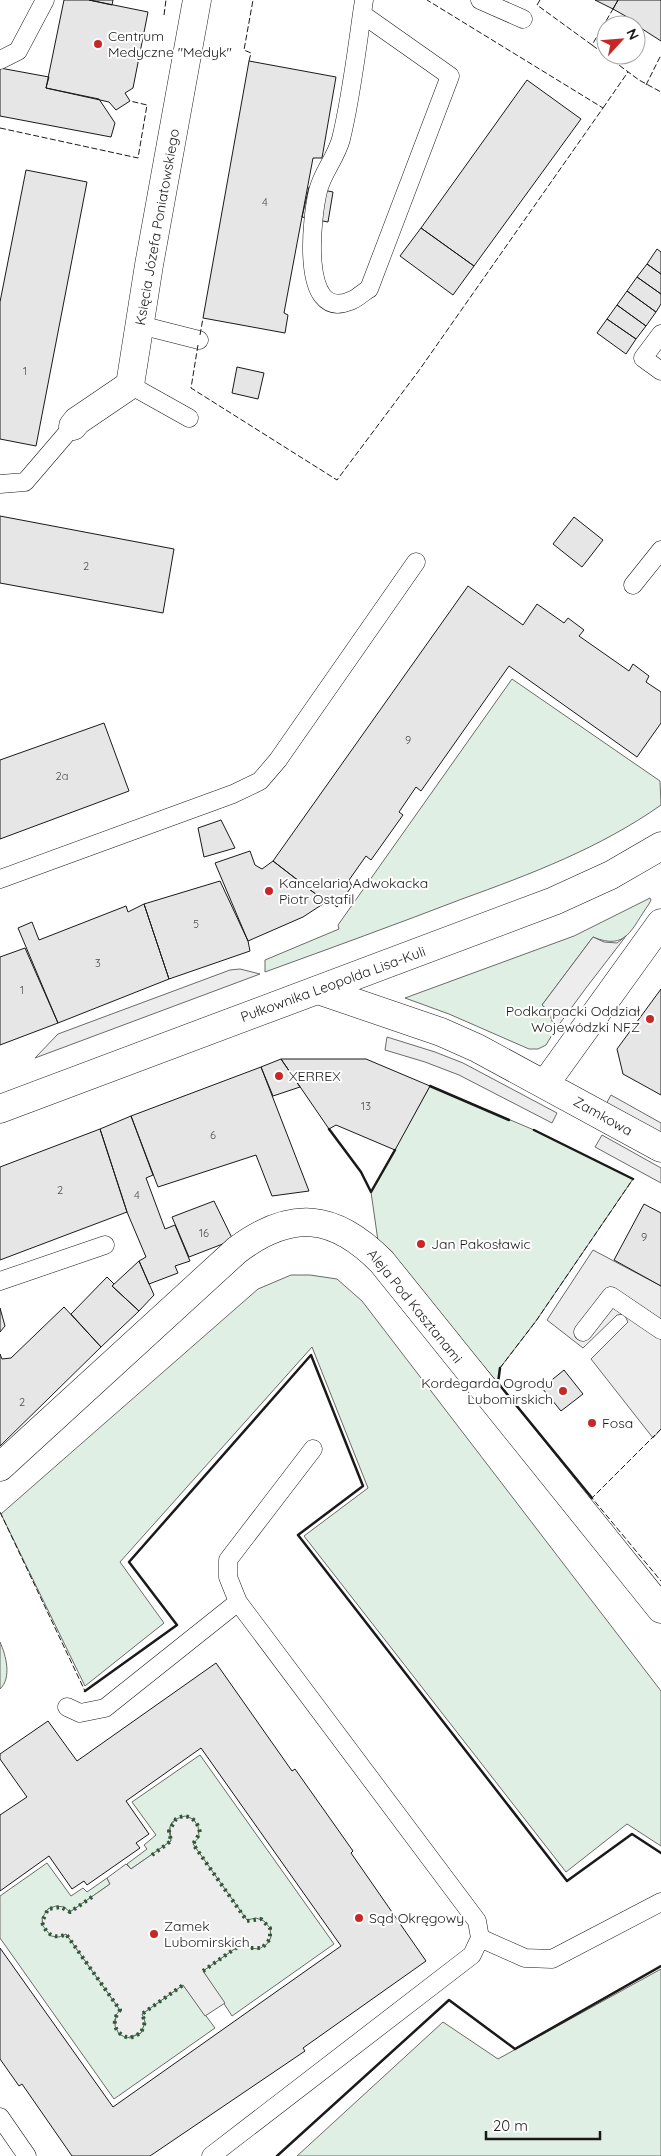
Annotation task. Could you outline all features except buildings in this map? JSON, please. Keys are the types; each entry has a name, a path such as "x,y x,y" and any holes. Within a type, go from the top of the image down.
{"street":[{"name":"Księcia Józefa Poniatowskiego","path":"130,385 197,0"},
{"path":"73,426 130,385"},
{"name":"Pułkownika Leopolda Lisa-Kuli","path":"0,1109 554,902 611,875 661,846"},
{"path":"545,1084 661,923"},
{"name":"Zamkowa","path":"318,990 440,1032 493,1056 661,1148"},
{"name":"Aleja Pod Kasztanami","path":"0,1467 237,1250 273,1227 294,1223 318,1223 340,1229 363,1243 382,1262 661,1609"}],"lane":[{"path":"0,60 18,51 45,0"},
{"path":"480,0 523,19"},
{"path":"363,7 450,76 369,288 350,302 334,303 322,297 313,275 312,224 318,189 341,141 363,7"},
{"path":"140,325 199,340"},
{"path":"661,334 643,358 661,371"},
{"path":"130,385 189,418"},
{"path":"0,484 25,482 73,426"},
{"path":"633,585 661,550"},
{"path":"0,878 233,794 260,781 278,760 416,562"},
{"path":"0,1281 105,1245"},
{"path":"583,1332 611,1296 661,1330"},
{"path":"211,2156 472,1955 480,1938 477,1921 238,1602 228,1577 228,1560 312,1449"},
{"path":"67,1707 80,1713 105,1708 238,1602"},
{"path":"480,1938 525,1958 552,1959 661,1902"},
{"path":"0,2117 27,2156"}],"green space":[{"path":"512,679 660,781 661,805 614,834 539,870 265,972 265,960 339,929 338,925"},
{"path":"650,898 649,904 627,935 614,941 604,941 593,937 542,1005 549,1011 555,1030 546,1045 538,1049 529,1049 449,1014 405,998 574,936"},
{"path":"430,1086 534,1130 633,1179 536,1321 500,1368 498,1383 378,1241 371,1192"},
{"path":"291,1275 310,1275 337,1279 362,1301 661,1691 661,1846 627,1824 566,1872 304,1536 368,1488 312,1347 120,1562 164,1623 85,1686 1,1514 258,1289"},
{"path":"0,1642 6,1660 7,1673 4,1684 0,1689"},
{"path":"200,1755 334,1944 232,2016 203,1971 243,1943 269,1942 270,1932 261,1919 247,1921 193,1844 195,1821 187,1816 172,1822 169,1831 171,1841 131,1869 127,1864 147,1849 144,1845 156,1835 132,1802"},
{"path":"47,1863 71,1896 83,1888 87,1892 107,1878 110,1884 70,1912 61,1907 48,1909 42,1922 62,1936 66,1934 120,2010 114,2021 119,2034 130,2038 141,2033 145,2022 142,2014 183,1985 215,2028 114,2099 0,1938 0,1896"},
{"path":"661,1969 661,2156 297,2156 443,2022 498,2059"}],"shaded area":[{"path":"626,936 555,1030 549,1011 542,1005 593,937 604,942 617,943"},
{"path":"240,969 260,974 35,1058 58,1034 230,970"},
{"path":"387,1037 463,1063 557,1113 552,1123 459,1075 385,1050"},
{"path":"611,1095 661,1123 661,1134 606,1104"},
{"path":"602,1135 661,1168 661,1183 595,1147"},
{"path":"593,1250 661,1286 661,1429 653,1438 591,1359 628,1322 624,1314 617,1315 583,1348 547,1320"},
{"path":"185,1816 193,1819 198,1826 199,1837 193,1844 247,1920 256,1918 264,1921 270,1928 271,1937 267,1944 259,1949 250,1948 243,1943 203,1971 225,2003 205,2016 183,1985 142,2014 145,2022 141,2033 127,2038 119,2034 115,2026 116,2015 120,2010 66,1934 59,1937 51,1936 43,1926 42,1918 48,1909 56,1906 64,1907 70,1912 110,1884 107,1878 126,1864 131,1869 171,1841 170,1826 176,1819"}],"hedge":[{"path":"152,1855 171,1841 169,1831 176,1819 185,1816 192,1818 197,1824 200,1833 193,1844 247,1921 261,1919 270,1928 270,1939 262,1948 250,1948 243,1943 203,1971"},
{"path":"92,1897 70,1912 61,1907 48,1909 42,1922 51,1935 62,1936 66,1934 120,2010 115,2023 121,2034 130,2038 141,2033 145,2022 142,2014 183,1985"}],"fence":[{"path":"164,15 166,0"},
{"path":"249,61 251,53 244,50 253,0"},
{"path":"198,345 191,388 337,480 420,369 603,108 427,0"},
{"path":"540,0 537,5 592,45 613,9"},
{"path":"592,45 639,80 661,92"},
{"path":"646,85 661,55"},
{"path":"603,108 628,72"},
{"path":"0,128 138,158 147,105 130,101"},
{"path":"200,335 203,318"},
{"path":"500,1368 536,1321 633,1179"},
{"path":"661,1429 592,1498 661,1581"},
{"path":"0,1512 85,1691"}],"wall":[{"path":"430,1086 509,1120"},
{"path":"329,1129 361,1172 371,1192 395,1150"},
{"path":"534,1130 633,1179"},
{"path":"85,1691 177,1625 129,1562 311,1355 363,1486 298,1535 567,1881 632,1834 661,1853"},
{"path":"500,1368 498,1383 592,1498"},
{"path":"277,2156 449,2000 515,2049 661,1966"}],"place":[{"name":"Centrum Medyczne \"Medyk\"","path":"98,44"},
{"name":"Kancelaria Adwokacka Piotr Ostafil","path":"269,891"},
{"name":"Podkarpacki Oddział Wojewódzki NFZ","path":"650,1019"},
{"name":"XERREX","path":"279,1076"},
{"name":"Jan Pakosławic","path":"421,1244"},
{"name":"Kordegarda Ogrodu Lubomirskich","path":"563,1391"},
{"name":"Fosa","path":"592,1423"},
{"name":"Sąd Okręgowy","path":"359,1918"},
{"name":"Zamek Lubomirskich","path":"154,1934"}]}
